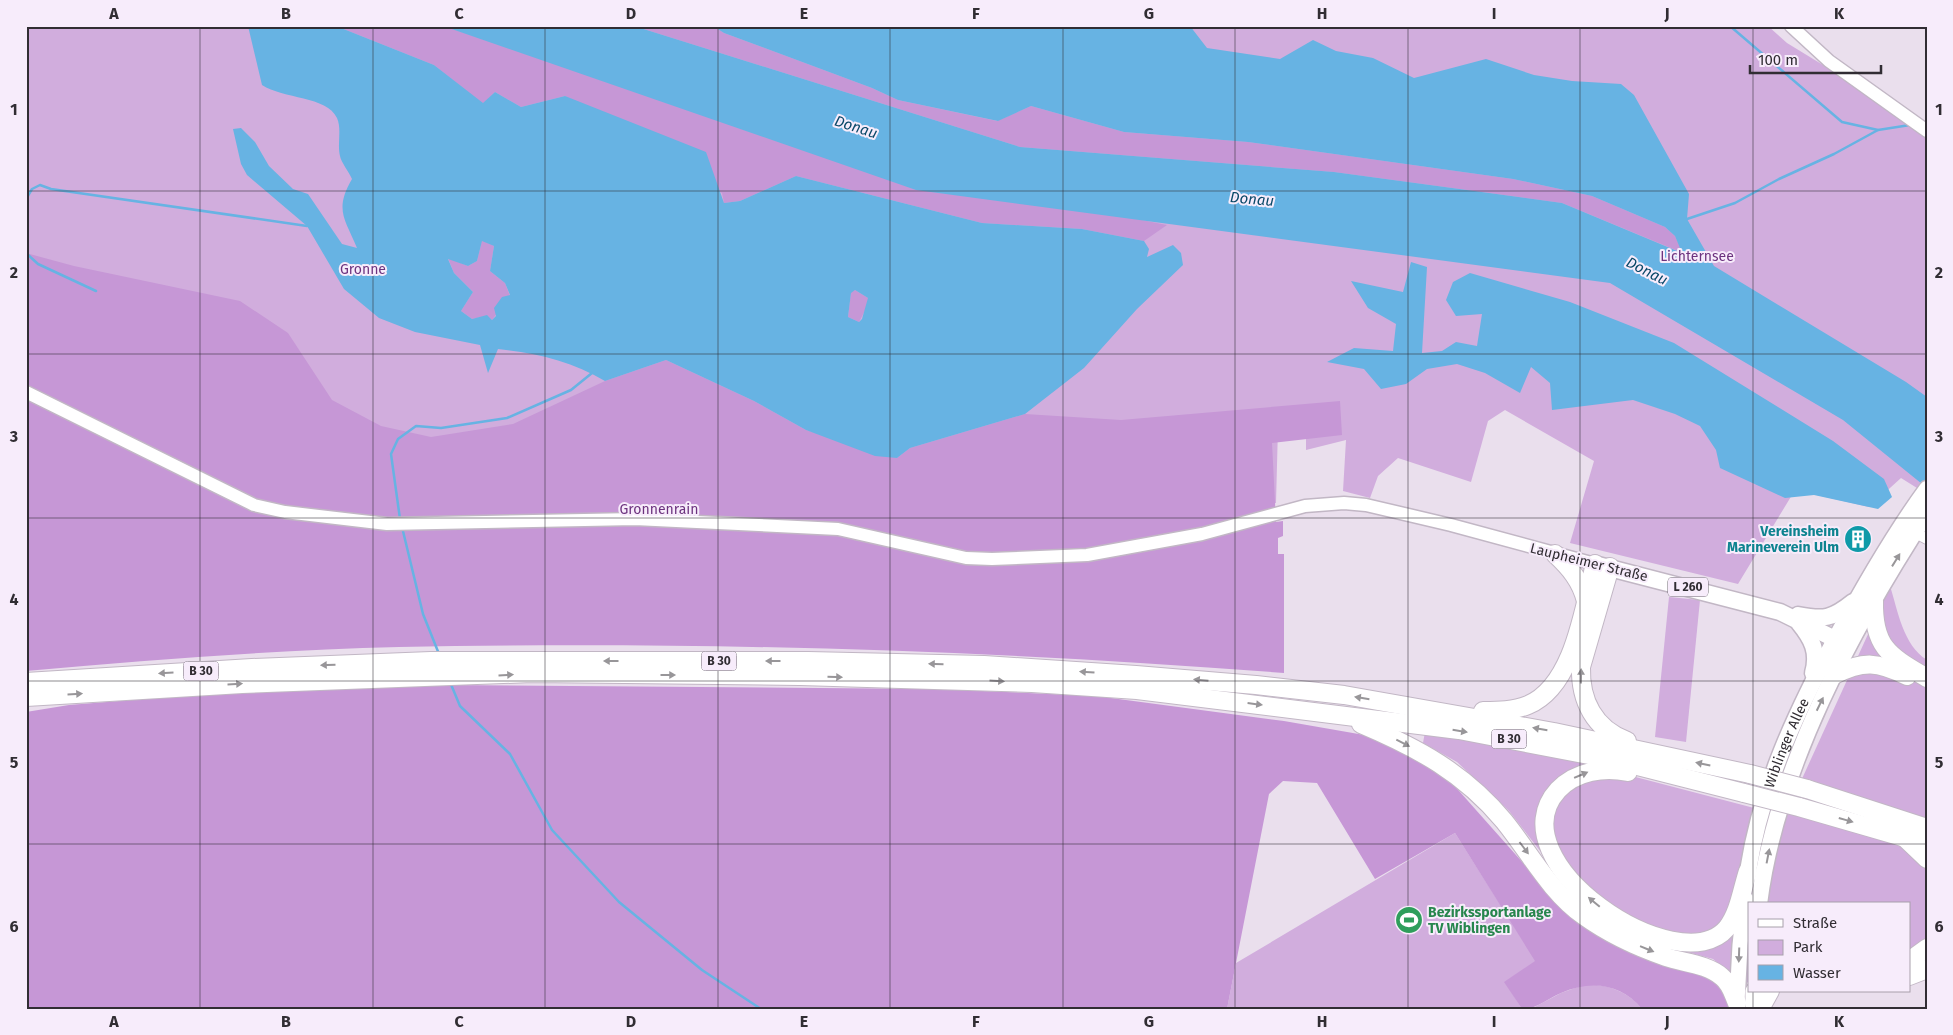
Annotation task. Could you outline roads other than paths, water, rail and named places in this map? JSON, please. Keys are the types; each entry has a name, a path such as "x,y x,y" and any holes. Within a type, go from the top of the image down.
{"highway":[{"path":"1555,554 1576,577 1582,587 1586,601"},
{"path":"1445,712 1505,711 1530,704 1541,696 1560,678 1565,668 1586,601 1603,566"},
{"path":"1603,566 1581,667 1580,684 1584,699 1600,725 1611,734 1644,746 1657,754"},
{"path":"1870,596 1875,629 1886,649 1899,662 1927,678"},
{"name":"B 30","path":"404,670 431,660 455,669 532,674 945,679 1137,690 1486,735 1674,774 1902,835 1927,844"},
{"name":"B 30","path":"26,682 404,670 435,678 455,669 808,660 984,665 1256,685 1344,695 1445,712 1657,754 1750,774 1807,789 1927,828"},
{"path":"1834,675 1856,666 1873,664 1900,672 1927,688"},
{"name":"B 30","path":"26,697 242,684 378,671"},
{"path":"1343,716 1439,762 1474,788 1505,822 1554,889 1584,916 1623,940 1713,971 1728,983 1742,1007"},
{"path":"1674,774 1649,775 1617,770 1590,771 1564,783 1552,797 1545,813 1544,836 1553,858 1567,876 1604,910 1636,929 1664,940 1681,943 1708,939 1726,929 1733,918 1748,871"},
{"path":"1878,811 1927,816"},
{"path":"1902,835 1927,859"},
{"path":"1910,960 1927,948"},
{"path":"1910,976 1927,969"},
{"path":"1760,1009 1769,992"}],"main road":[{"name":"Wiblinger Allee","path":"1742,1007 1740,944 1748,871 1753,838 1780,754 1809,688 1843,642 1870,596 1914,532 1927,489"},
{"path":"1780,612 1825,618 1834,616 1870,596 1914,532"},
{"name":"Laupheimer Straße","path":"1603,566 1780,612 1843,642"},
{"name":"L 260","path":"1798,621 1812,639 1815,649 1815,668 1809,688"},
{"name":"Wiblinger Allee","path":"1759,902 1770,844 1806,732 1834,675 1843,642"},
{"path":"1742,1007 1752,992"}],"street":[{"path":"1791,26 1822,55 1925,130"},
{"name":"Laupheimer Straße","path":"26,392 254,505 285,512 394,524 635,519 768,524 838,529 966,558 992,559 1087,555 1202,534 1322,503 1366,505 1470,530 1603,566"}],"water":[{"name":"Gronne","path":"248,26 336,26 434,65 483,103 495,92 521,107 565,96 706,152 724,203 740,201 796,176 982,223 1082,229 1144,241 1149,249 1147,257 1173,245 1181,253 1183,265 1137,309 1084,368 1025,414 910,448 897,458 875,456 806,430 754,401 666,360 605,381 567,363 526,353 498,349 488,373 480,345 415,332 379,318 344,289 307,226 247,175 241,164 233,129 241,128 255,142 269,166 293,189 308,194 342,244 357,248 343,214 344,199 352,179 340,156 337,118 332,111 324,106 271,90 262,85","holes":["482,241 494,246 490,271 505,283 510,295 502,297 494,308 496,316 492,320 487,315 472,319 461,311 473,292 454,273 448,259 468,266 477,261","855,290 868,298 862,319 859,322 848,317 851,293"]},
{"name":"Donau","path":"443,26 634,26 1020,147 1334,172 1562,203 1682,253 1675,236 1665,227 1592,196 1513,179 1248,142 1124,132 1031,106 998,121 898,100 872,88 724,33 713,26 1190,26 1207,48 1280,59 1313,40 1336,51 1373,58 1414,78 1486,59 1534,75 1572,81 1621,84 1634,95 1689,194 1687,219 1714,266 1906,382 1927,397 1927,488 1843,420 1610,283 916,190"},
{"path":"1411,262 1427,267 1422,353 1442,351 1456,342 1477,346 1482,314 1456,316 1446,300 1453,282 1470,273 1570,302 1674,343 1833,441 1884,479 1892,497 1878,509 1814,495 1785,498 1720,468 1716,450 1700,426 1675,414 1633,400 1552,410 1550,383 1531,367 1520,393 1485,373 1457,364 1427,369 1406,384 1381,389 1364,369 1327,362 1354,348 1393,351 1396,324 1368,308 1351,281 1403,292"}],"waterway":[{"path":"1730,26 1842,122 1878,130 1910,125"},
{"path":"1687,219 1735,203 1878,130"},
{"path":"26,199 32,189 40,185 51,189 307,226"},
{"path":"26,253 38,264 96,291"},
{"path":"400,519 391,454 398,439 416,426 441,428 507,418 571,390 592,373"},
{"path":"402,527 423,614 439,654"},
{"path":"450,682 460,706 510,754 552,830 619,902 702,970 761,1009"}],"place":[{"name":"Vereinsheim Marineverein Ulm","path":"1858,539"},
{"name":"Bezirkssportanlage TV Wiblingen","path":"1409,920"}],"park label":[{"name":"Lichternsee","path":"1697,256"},
{"name":"Gronnenrain","path":"659,509"}]}
